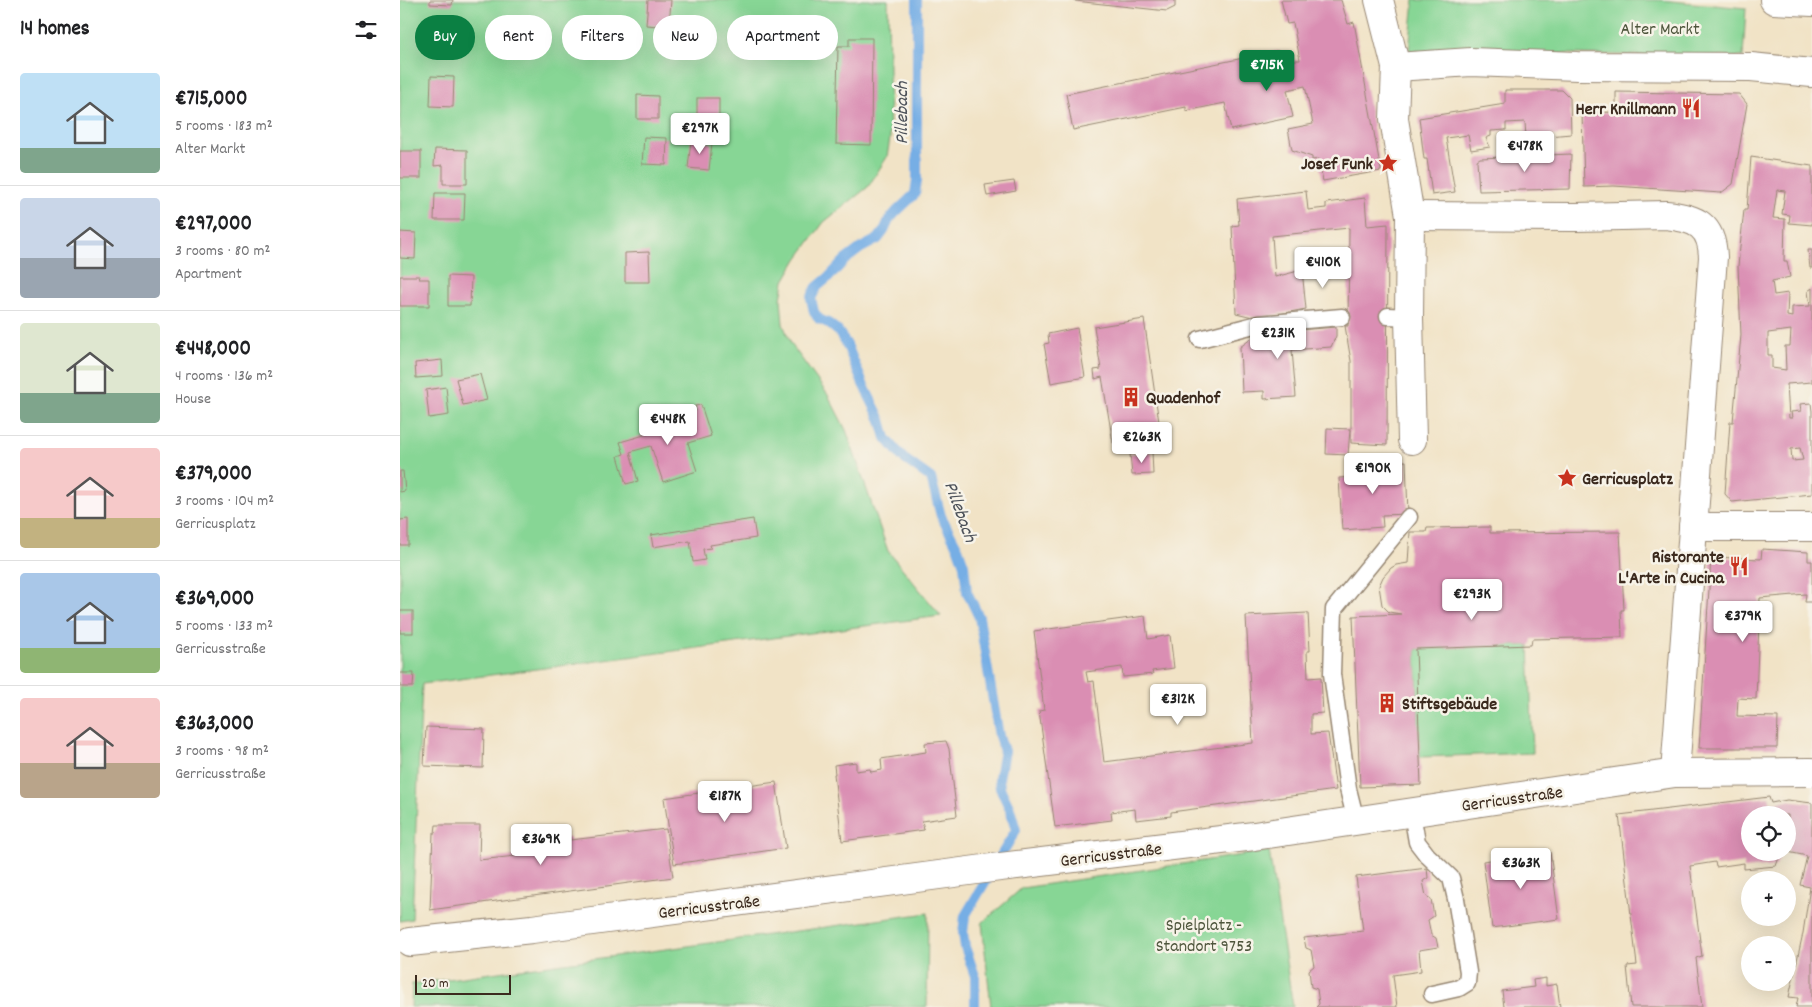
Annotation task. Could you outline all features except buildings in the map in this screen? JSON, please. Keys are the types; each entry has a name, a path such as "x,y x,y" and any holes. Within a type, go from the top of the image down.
{"street":[{"path":"1379,0 1396,67 1394,119 1410,216 1398,317 1412,440"},
{"path":"1774,0 1812,2"},
{"path":"1396,67 1471,62 1577,66 1751,67 1812,73"},
{"path":"1410,216 1576,217 1666,215 1688,219 1705,228 1711,240 1713,257 1675,773"},
{"path":"1693,527 1812,526"},
{"name":"Gerricusstraße","path":"410,942 532,929 1254,836 1675,773 1812,772"}],"lane":[{"path":"1200,339 1258,324 1342,316"},
{"path":"1356,821 1348,789 1332,674 1334,609 1409,517"},
{"path":"1412,813 1417,842 1427,855 1451,878 1468,972 1467,983 1459,988 1432,994"}],"green space":[{"path":"400,0 888,0 890,138 887,157 868,187 824,222 797,259 784,281 781,299 783,324 791,344 828,395 846,430 888,551 941,616 422,684 412,919 400,921"},
{"name":"Alter Markt","path":"1414,0 1660,0 1746,8 1743,57 1409,51"},
{"path":"1529,645 1533,753 1420,757 1416,649"},
{"name":"Spielplatz - Standort 9753","path":"1269,851 1293,1007 991,1007 982,923 1022,888"},
{"path":"928,913 927,1007 411,1007 412,984"}],"waterway":[{"name":"Pillebach","path":"917,0 917,180 915,194 889,220 878,239 861,248 845,260 817,287 811,298 814,312 819,319 838,331 847,345 863,384 881,420 886,438 903,458 931,478 941,516 958,548 964,565 967,592 979,617 999,736 1004,751 999,778 1000,788 1010,809 1016,830 965,916 963,933 965,947 975,976 975,1007"}],"place":[{"name":"Herr Knillmann","path":"1691,108"},
{"name":"Josef Funk","path":"1388,163"},
{"name":"Quadenhof","path":"1131,397"},
{"name":"Gerricusplatz","path":"1567,478"},
{"name":"Ristorante L'Arte in Cucina","path":"1739,566"},
{"name":"Stiftsgebäude","path":"1387,703"}]}
